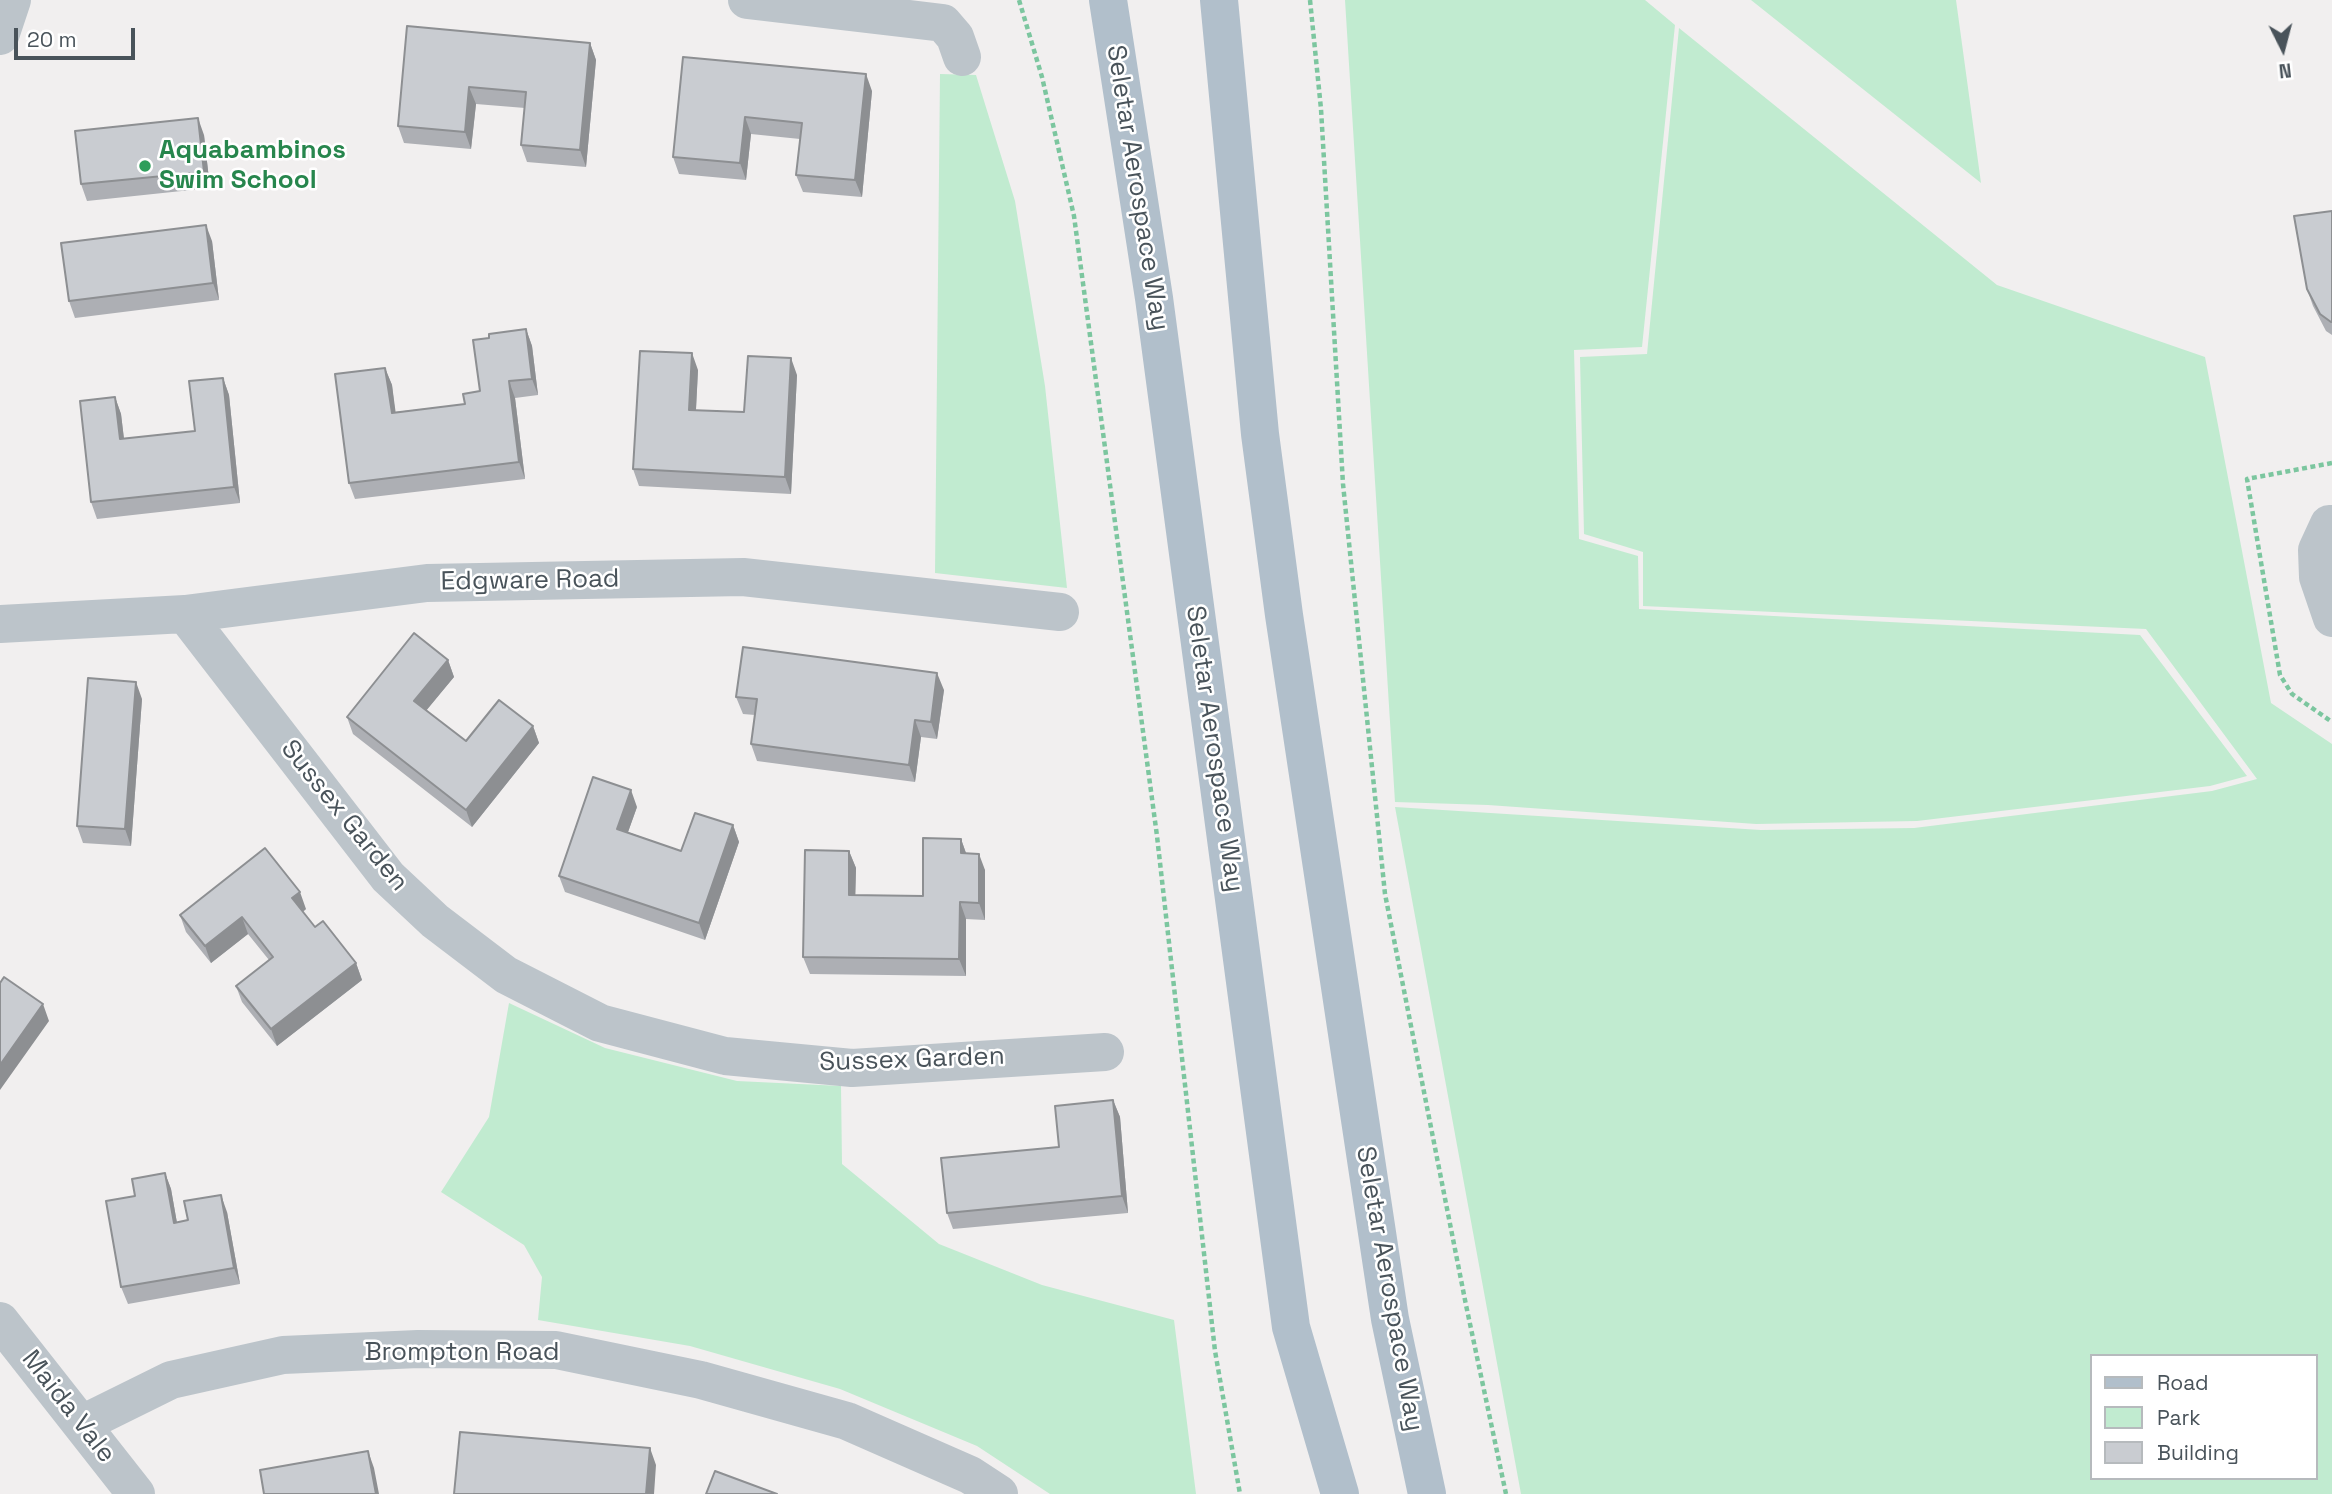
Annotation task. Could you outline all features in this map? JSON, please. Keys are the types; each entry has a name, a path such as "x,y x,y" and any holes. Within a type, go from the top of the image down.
{"main road":[{"name":"Seletar Aerospace Way","path":"1108,0 1154,298 1291,1327 1340,1494"},
{"name":"Seletar Aerospace Way","path":"1219,0 1260,434 1284,615 1390,1319 1427,1494"}],"street":[{"path":"0,36 12,0"},
{"path":"747,0 943,23 955,37 962,57"},
{"path":"2332,524 2329,524 2317,550 2318,578 2332,618"},
{"name":"Edgware Road","path":"0,624 185,614 427,583 743,577 1060,612"},
{"name":"Sussex Garden","path":"185,614 388,877 435,921 506,975 600,1023 725,1056 852,1068 1105,1052"},
{"name":"Maida Vale","path":"0,1321 136,1494"},
{"name":"Brompton Road","path":"82,1424 171,1380 283,1355 418,1349 556,1350 701,1380 847,1422 970,1475 999,1494"}],"path":[{"path":"1019,0 1042,78 1074,216 1157,836 1215,1352 1240,1494"},
{"path":"1310,0 1321,109 1343,484 1385,894 1506,1494"}],"green space":[{"path":"1345,0 1645,0 1675,25 1642,347 1574,350 1579,539 1638,556 1639,609 2140,635 2247,776 2210,786 1917,821 1756,824 1488,805 1395,802"},
{"path":"1751,0 1956,0 1981,183"},
{"path":"1679,28 1997,285 2205,357 2271,703 2332,744 2332,1494 1521,1494 1395,807 1761,830 1914,828 2212,791 2257,779 2146,629 1643,606 1643,552 1584,534 1580,357 1647,354"},
{"path":"940,74 976,75 1015,201 1045,386 1067,588 935,573"},
{"path":"509,1003 605,1048 737,1081 841,1086 842,1164 939,1244 1042,1285 1174,1320 1196,1494 1050,1494 977,1446 840,1389 690,1346 538,1320 542,1277 524,1245 441,1192 489,1117"}],"building":[{"path":"407,26 590,43 580,150 521,145 526,92 469,87 465,132 398,126"},
{"path":"683,57 866,74 855,180 796,175 802,123 745,117 740,163 673,157"},
{"path":"198,118 204,172 81,184 75,131"},
{"path":"2332,211 2331,322 2320,314 2307,289 2294,216"},
{"path":"206,225 213,283 69,301 61,243"},
{"path":"526,329 532,379 509,381 519,462 349,483 335,374 385,368 392,413 465,404 463,394 480,391 473,340 489,338 489,334"},
{"path":"640,351 692,353 689,410 744,412 748,356 791,358 785,477 633,469"},
{"path":"223,378 234,487 91,502 80,401 115,397 120,439 195,431 189,381"},
{"path":"414,633 448,660 414,701 466,741 499,700 533,726 466,810 347,717"},
{"path":"743,647 937,673 931,722 915,720 909,765 751,744 757,699 736,697"},
{"path":"88,678 136,682 125,829 77,826"},
{"path":"593,777 631,790 617,829 681,851 695,813 733,825 699,923 559,876"},
{"path":"923,838 961,839 961,853 979,854 979,903 960,902 959,959 803,957 805,850 849,851 849,895 923,896"},
{"path":"265,848 300,892 292,898 315,927 323,921 356,963 271,1029 236,986 273,957 242,917 205,946 180,915"},
{"path":"4,977 43,1004 0,1065 0,983"},
{"path":"1113,1100 1122,1196 947,1213 941,1158 1059,1147 1055,1106"},
{"path":"165,1173 174,1223 188,1220 184,1201 221,1195 234,1268 121,1287 106,1201 135,1196 132,1179"},
{"path":"460,1432 650,1448 646,1494 454,1494"},
{"path":"368,1451 376,1494 264,1494 260,1470"},
{"path":"715,1471 777,1494 706,1494"}],"place":[{"name":"Aquabambinos Swim School","path":"145,166"}]}
